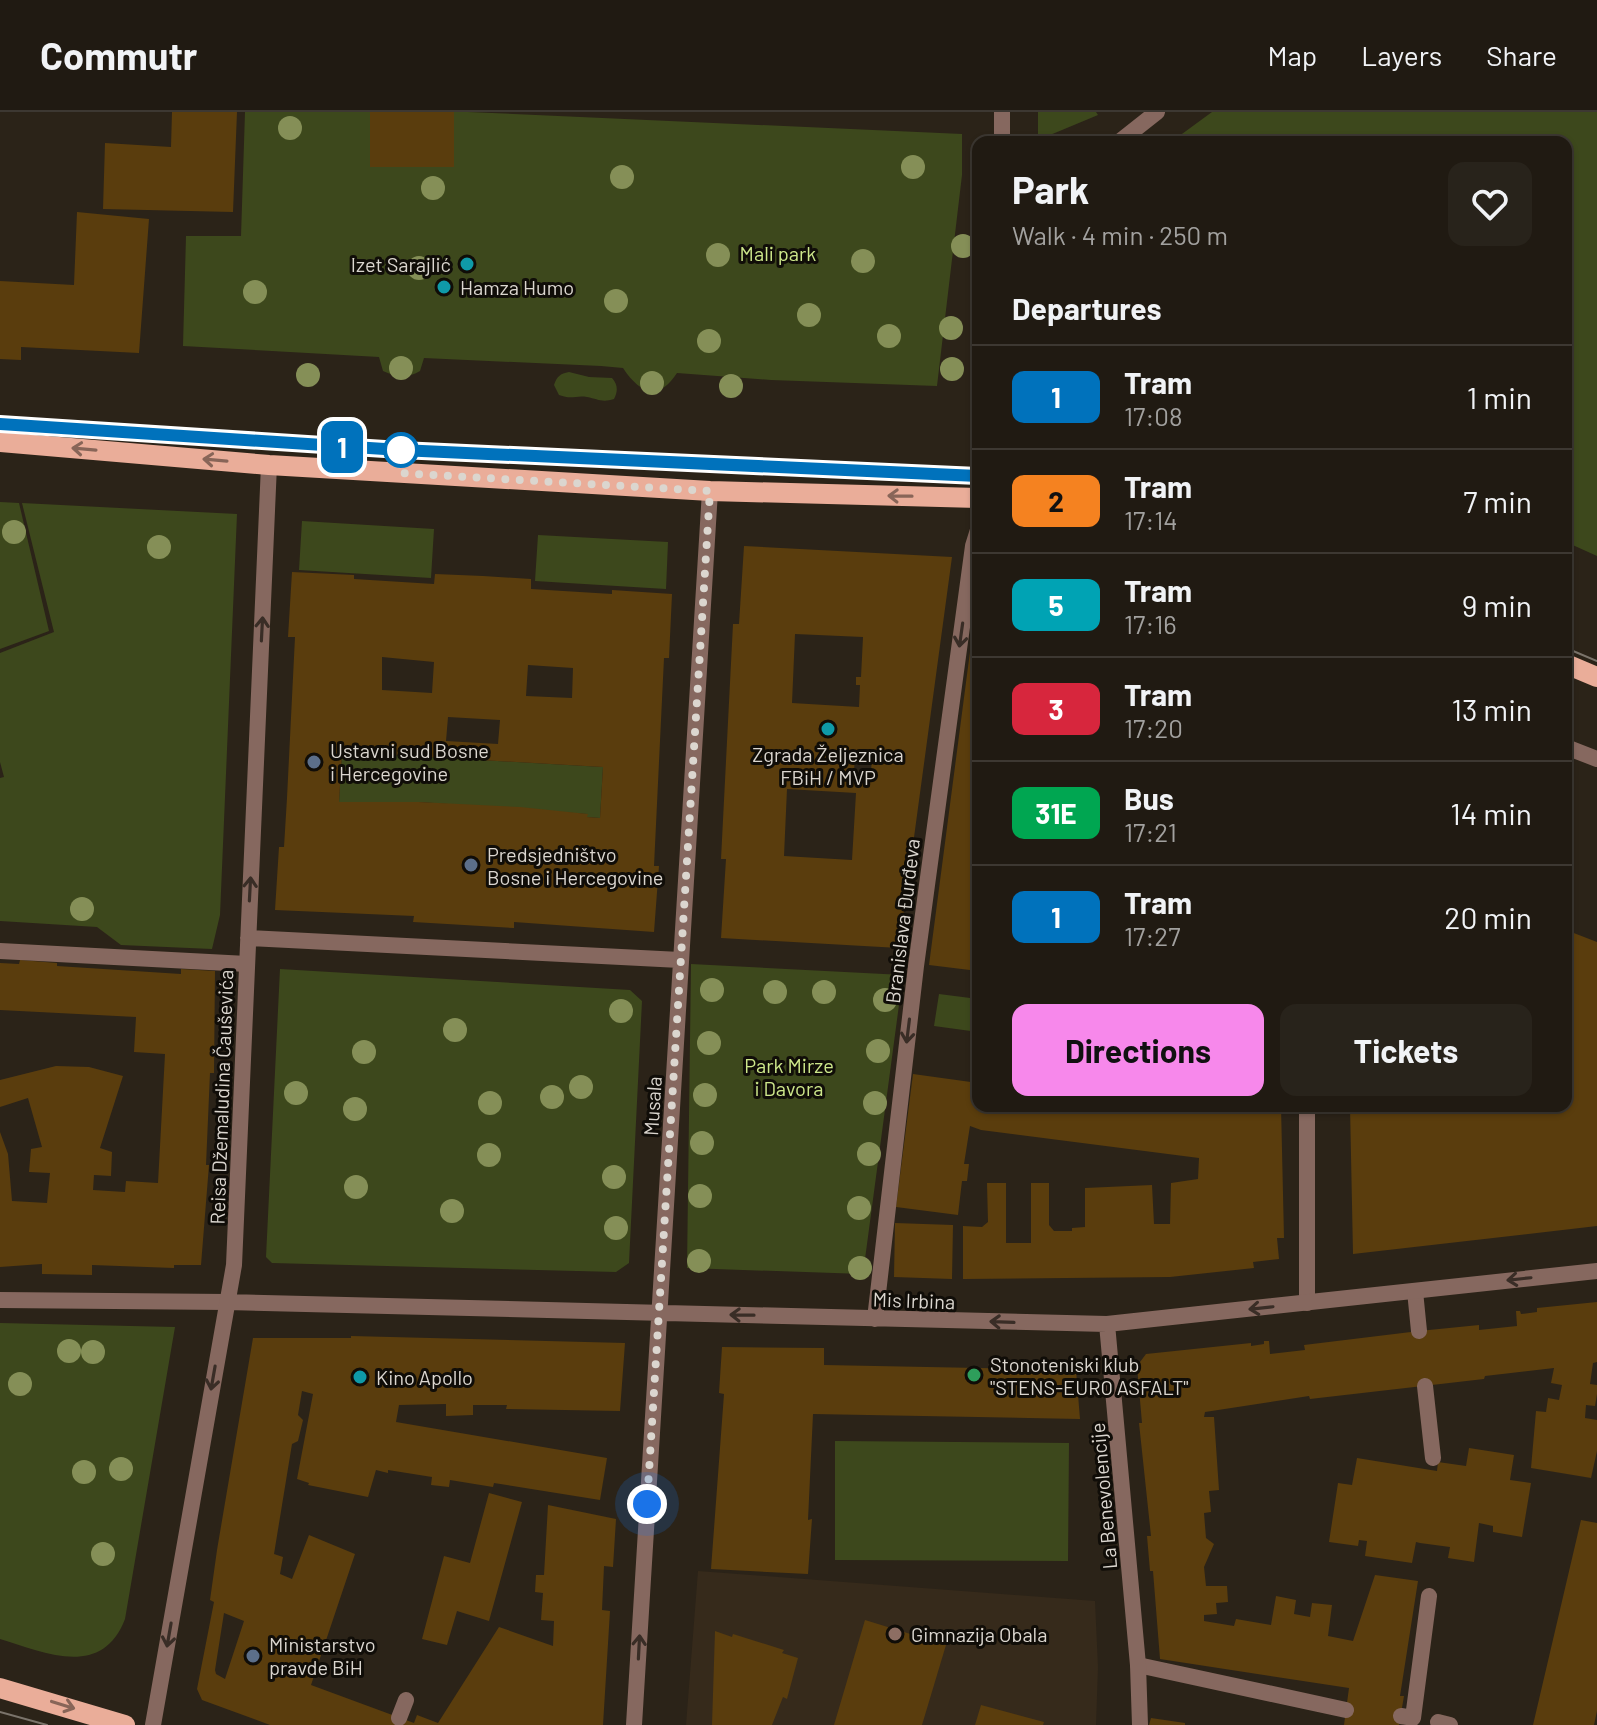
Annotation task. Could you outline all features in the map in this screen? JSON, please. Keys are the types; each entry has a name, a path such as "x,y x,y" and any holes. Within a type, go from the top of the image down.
{"main road":[{"path":"0,442 269,465 710,491 972,498"},
{"path":"1572,667 1597,677"},
{"path":"0,1688 125,1725"}],"street":[{"path":"1002,112 1002,136"},
{"path":"1127,136 1157,112"},
{"name":"Reisa Džemaludina Čauševića","path":"153,1725 234,1265 269,465"},
{"name":"Musala","path":"634,1725 710,491"},
{"name":"Branislava Đurđeva","path":"875,1319 916,966 972,553"},
{"path":"1572,749 1597,759"},
{"path":"248,938 680,960"},
{"path":"0,951 247,964"},
{"path":"1307,1112 1307,1303"},
{"name":"Mis Irbina","path":"0,1300 227,1302 1107,1324 1597,1271"},
{"path":"1415,1291 1419,1331"},
{"name":"La Benevolencije","path":"1107,1324 1138,1665 1140,1725"},
{"path":"1425,1386 1433,1458"},
{"path":"1401,1716 1413,1718 1429,1596"},
{"path":"1138,1665 1346,1710"},
{"path":"399,1718 406,1700"}],"shaded area":[{"name":"Gimnazija Obala","path":"698,1571 1095,1601 1098,1667 1096,1725 686,1725"}],"green space":[{"name":"Mali park","path":"245,112 468,112 962,134 962,175 937,386 677,373 663,388 650,391 636,384 623,368 424,358 420,371 402,376 383,371 379,357 183,346 186,236 241,236"},
{"path":"1038,112 1096,112 1098,115 1048,136 1038,136"},
{"path":"1212,112 1597,112 1597,556 1572,545 1572,136 1179,136"},
{"path":"569,372 612,378 617,388 614,399 603,401 559,395 555,382 559,376"},
{"path":"0,502 19,503 49,631 0,649"},
{"path":"22,503 237,514 220,915 212,949 121,945 97,927 0,921 0,778 4,777 0,762 0,653 54,632"},
{"path":"302,521 434,529 431,578 299,570"},
{"path":"538,535 668,542 666,589 535,581"},
{"path":"342,752 603,767 600,818 587,817 587,814 420,802 339,802"},
{"name":"Park Mirze i Davora","path":"691,964 903,975 863,1274 687,1268"},
{"path":"280,969 630,990 642,1001 629,1263 616,1272 272,1263 266,1257"},
{"path":"939,994 972,998 972,1031 934,1026"},
{"path":"0,1323 175,1327 125,1619 115,1638 102,1649 87,1655 53,1655 0,1639"},
{"path":"835,1441 1069,1443 1068,1561 835,1560"}],"building":[{"path":"172,112 237,112 233,212 103,209 105,143 171,147"},
{"path":"370,112 454,112 454,167 370,167"},
{"path":"77,212 149,219 139,353 21,347 21,360 0,359 0,281 74,285"},
{"name":"Zgrada Željeznica FBiH / MVP","path":"744,546 952,557 899,948 721,938 726,859 721,859 733,624 739,624","holes":["795,634 863,637 861,677 856,677 856,685 860,685 859,707 792,703","855,751 872,752 871,774 854,774","787,789 856,793 852,860 784,856"]},
{"path":"292,572 434,584 435,574 483,576 531,579 531,589 672,594 669,658 664,658 654,866 659,866 654,932 514,922 514,928 413,922 414,916 275,910 279,847 284,847 295,637 288,637","holes":["382,657 434,662 432,693 382,690","528,665 573,668 572,698 526,696","448,717 500,720 498,744 446,741","342,752 603,767 600,818 520,807 339,802"]},
{"path":"972,637 972,970 929,965"},
{"path":"1572,932 1597,942 1597,1226 1353,1254 1350,1112 1572,1112"},
{"path":"20,960 57,963 57,966 181,974 181,969 215,971 214,1073 210,1073 206,1165 209,1165 201,1265 174,1265 174,1268 92,1265 92,1275 42,1274 42,1264 0,1267 0,1132 8,1154 12,1201 47,1203 50,1173 29,1172 31,1149 42,1147 28,1098 0,1107 0,1080 56,1066 89,1067 123,1076 100,1148 112,1152 111,1176 94,1175 93,1190 125,1192 126,1181 158,1183 165,1054 134,1052 136,1017 0,1010 0,963 19,964"},
{"path":"913,1074 972,1082 972,1112 1281,1112 1284,1238 1277,1238 1279,1259 1253,1262 1254,1268 1170,1277 963,1279 963,1226 982,1227 988,1222 987,1183 1006,1183 1006,1243 1031,1243 1031,1183 1049,1183 1049,1225 1054,1231 1085,1227 1085,1188 1152,1185 1154,1224 1170,1224 1171,1183 1198,1179 1199,1158 981,1130 970,1126 964,1164 969,1164 967,1181 962,1181 958,1215 896,1207"},
{"path":"895,1223 953,1225 952,1279 894,1277"},
{"path":"1597,1302 1597,1362 1593,1363 1590,1384 1597,1385 1597,1394 1595,1406 1586,1405 1585,1418 1597,1420 1597,1451 1591,1478 1531,1468 1536,1411 1546,1412 1548,1398 1559,1400 1562,1385 1551,1383 1554,1368 1310,1399 1309,1396 1205,1412 1204,1417 1214,1417 1219,1490 1209,1491 1211,1512 1204,1513 1206,1538 1214,1544 1204,1567 1206,1586 1227,1586 1228,1602 1216,1603 1217,1614 1204,1615 1204,1621 1234,1626 1236,1619 1271,1625 1276,1596 1296,1600 1294,1614 1310,1617 1312,1603 1332,1605 1328,1636 1353,1641 1375,1575 1418,1581 1400,1696 1404,1696 1399,1725 1344,1725 1349,1688 1160,1659 1139,1423 1142,1423 1137,1366 1146,1354 1251,1343 1251,1346 1269,1341 1270,1354 1305,1350 1304,1345 1419,1331 1479,1325 1479,1330 1517,1326 1516,1311 1521,1314 1537,1312 1537,1308"},
{"path":"253,1338 625,1343 620,1411 506,1409 507,1405 473,1405 473,1415 446,1416 446,1404 399,1405 396,1422 607,1458 600,1500 494,1483 493,1487 450,1480 449,1487 431,1485 432,1477 388,1470 388,1473 376,1470 368,1497 308,1485 297,1479 313,1394 302,1391 298,1415 303,1420 298,1441 292,1444 274,1554 283,1557 280,1574 292,1579 309,1535 355,1554 311,1685 414,1723 417,1715 438,1723 499,1627 553,1646 554,1621 541,1620 543,1593 535,1592 536,1575 544,1575 548,1505 616,1519 613,1567 604,1566 602,1610 610,1611 603,1725 270,1725 202,1700 197,1689 214,1602 210,1600 217,1550","holes":["224,1613 244,1621 225,1679 215,1670"]},
{"path":"722,1347 824,1348 824,1365 1076,1370 1080,1419 813,1414 808,1574 711,1569 724,1394 719,1393"},
{"path":"1469,1448 1514,1455 1510,1480 1531,1483 1522,1537 1493,1532 1493,1526 1479,1523 1474,1562 1448,1558 1450,1547 1416,1542 1412,1563 1365,1556 1367,1541 1359,1540 1358,1546 1329,1542 1338,1483 1352,1485 1357,1458 1437,1471 1438,1462 1466,1466"},
{"path":"489,1493 522,1502 489,1621 457,1611 447,1645 422,1639 444,1556 470,1563"},
{"path":"1581,1520 1597,1523 1597,1711 1594,1725 1533,1725"},
{"path":"865,1620 946,1645 922,1725 834,1725"},
{"path":"715,1631 784,1650 782,1653 798,1658 787,1699 783,1697 772,1725 712,1725"},
{"path":"981,1705 1044,1722 1043,1725 975,1725"},
{"path":"1151,1718 1185,1723 1185,1725 1149,1725"}],"tram line":[{"path":"0,424 400,450 972,476"},
{"name":"1","path":"0,424 284,444 972,476"},
{"path":"1572,651 1597,661"},
{"path":"0,1712 47,1725"}],"place":[{"name":"Izet Sarajlić","path":"467,264"},
{"name":"Hamza Humo","path":"444,287"},
{"name":"Zgrada Željeznica FBiH / MVP","path":"828,729"},
{"name":"Ustavni sud Bosne i Hercegovine","path":"314,762"},
{"name":"Predsjedništvo Bosne i Hercegovine","path":"471,865"},
{"name":"Stonoteniski klub \"STENS-EURO ASFALT\"","path":"974,1375"},
{"name":"Kino Apollo","path":"360,1377"},
{"name":"Gimnazija Obala","path":"895,1634"},
{"name":"Ministarstvo pravde BiH","path":"253,1656"}],"route":[{"path":"401,450 399,473 710,491 647,1504"}]}
